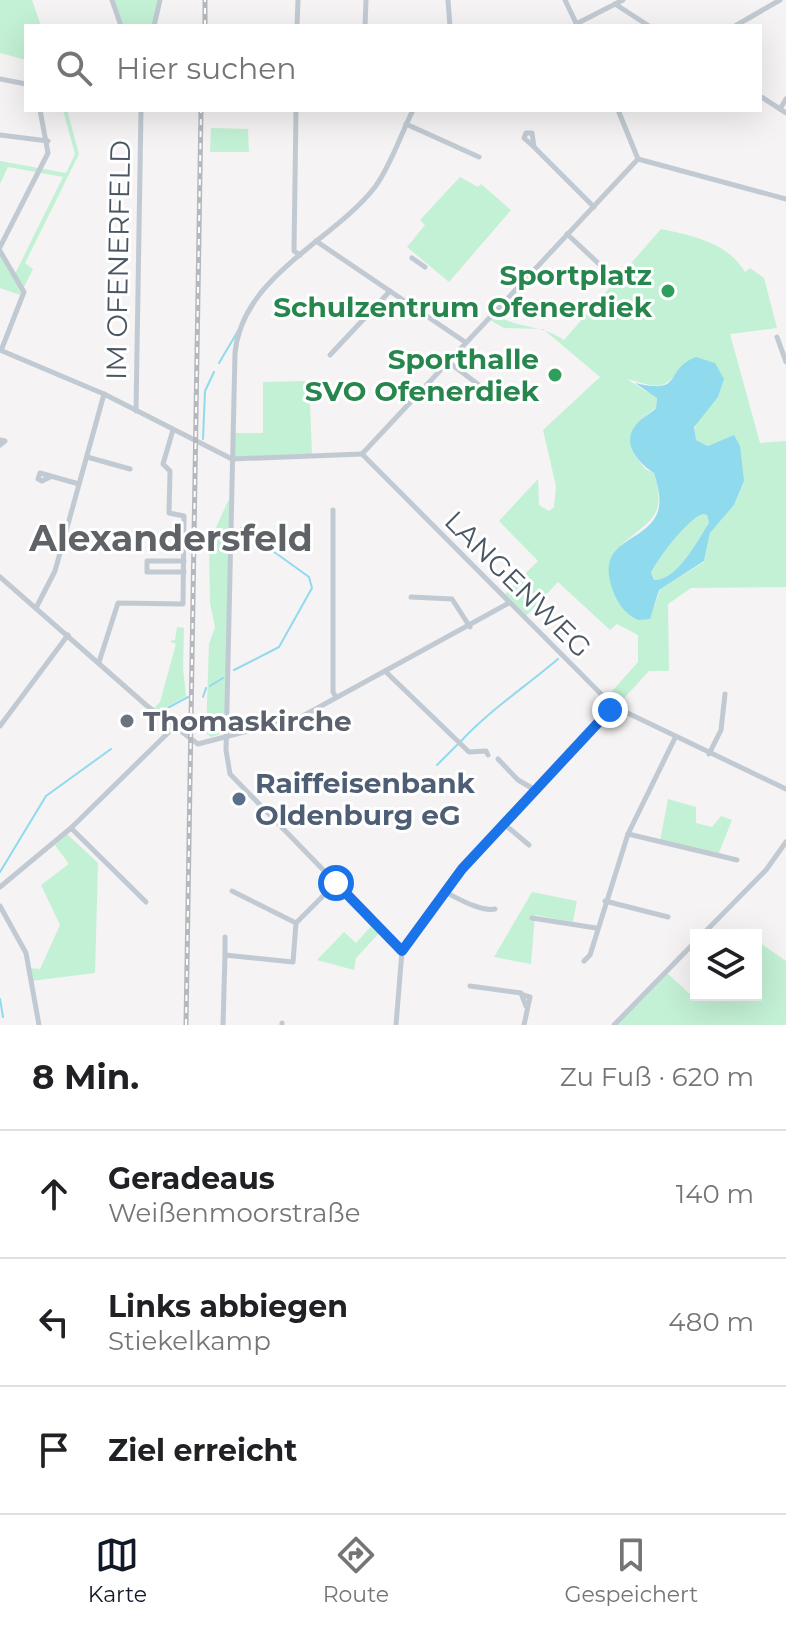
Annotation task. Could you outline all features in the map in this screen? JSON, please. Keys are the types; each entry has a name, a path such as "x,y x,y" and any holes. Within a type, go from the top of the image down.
{"street":[{"path":"112,0 120,24"},
{"path":"154,24 160,0"},
{"path":"297,24 298,0"},
{"path":"365,24 366,0"},
{"path":"448,0 450,24"},
{"path":"565,0 577,24"},
{"path":"579,24 623,0"},
{"path":"738,24 780,0"},
{"path":"615,4 646,24"},
{"path":"0,79 24,84"},
{"path":"762,97 783,111 786,99"},
{"path":"41,112 48,141 47,158 0,249 24,292 1,349 104,394 232,459 362,454 638,159 637,150 619,112"},
{"name":"IM OFENERFELD","path":"136,411 141,112"},
{"path":"296,112 294,251 300,255"},
{"path":"402,951 230,774 227,737 235,344 262,295 300,255 374,188 412,112"},
{"path":"406,124 479,157"},
{"path":"0,135 48,141"},
{"path":"534,147 594,207"},
{"path":"638,159 785,196"},
{"path":"567,234 613,277"},
{"path":"316,241 465,342"},
{"path":"412,258 425,267"},
{"path":"330,355 390,291"},
{"path":"777,337 786,362"},
{"path":"447,361 479,385"},
{"path":"36,608 51,580 104,394"},
{"path":"99,662 118,603 183,604 184,516 169,513 170,471 163,464 173,430"},
{"name":"LANGENWEG","path":"362,454 613,706 786,789"},
{"path":"87,457 130,469"},
{"path":"50,477 79,484"},
{"path":"333,510 336,697"},
{"path":"184,561 147,561 147,572 184,572"},
{"path":"0,577 174,727 198,744 282,724 470,627 509,603"},
{"path":"411,597 452,599 470,627"},
{"path":"0,726 68,635"},
{"path":"385,671 469,752 486,751 488,755"},
{"path":"709,754 721,730 725,694"},
{"path":"396,1025 402,951 445,892 613,706"},
{"path":"0,887 71,828 174,727"},
{"path":"584,961 590,955 628,834 675,738"},
{"path":"498,759 518,780 537,791"},
{"path":"504,824 529,845"},
{"path":"71,828 146,902"},
{"path":"628,834 737,860"},
{"path":"708,929 766,870 786,842"},
{"path":"225,955 293,962 296,923 336,883"},
{"path":"232,891 296,923"},
{"path":"445,892 466,903 495,909"},
{"path":"605,901 668,917"},
{"path":"0,906 26,953 39,1025"},
{"path":"532,918 596,928"},
{"path":"223,1025 225,937"},
{"path":"614,1025 690,947"},
{"path":"470,986 530,996 524,1025"}],"green space":[{"path":"0,0 32,0 40,24 24,24 24,59 0,53"},
{"path":"112,0 160,0 154,24 120,24"},
{"path":"64,112 68,112 79,154 25,263 33,269 20,295 0,288 0,254 15,274 63,177 8,167 0,184 0,161 66,173 75,154"},
{"path":"211,128 248,129 249,152 210,152"},
{"path":"460,177 478,187 481,184 511,210 449,282 407,247 425,225 420,220"},
{"path":"661,229 719,247 745,272 750,268 764,278 777,328 730,334 760,443 786,441 786,587 691,588 668,604 669,671 649,671 615,708 605,699 638,662 638,635 617,624 610,630 558,582 526,616 505,594 538,561 499,521 538,479 539,505 549,511 554,507 556,486 543,430 600,377 545,331 564,340","holes":["679,369 718,397 697,421 696,440 708,446 715,443 744,481 734,505 710,533 704,562 660,589 654,607 621,545 654,516 657,508 659,499 654,473 645,469 634,454 642,419 656,407 657,398 649,389 647,392 627,379 663,385"]},
{"path":"496,315 538,329 504,328 490,320"},
{"path":"309,381 312,454 232,459 233,433 263,433 263,382"},
{"path":"229,499 227,732 211,737 206,733 209,644 215,627 210,603 209,543"},
{"path":"703,514 707,515 709,523 686,559 671,574 654,580 651,573 666,548 688,523"},
{"path":"177,627 184,628 186,696 159,711 154,708 160,702 176,644 169,641 175,640"},
{"path":"668,799 696,807 696,823 712,827 721,816 732,820 718,855 660,841"},
{"path":"67,834 98,863 95,973 31,981 29,968 40,969 60,925 41,885 69,864 55,845"},
{"path":"532,892 577,901 573,922 535,915 531,964 494,957"},
{"path":"375,922 382,930 356,958 354,970 317,960 344,932 356,943"},
{"path":"762,944 786,961 786,1025 615,1025 666,972 690,994 690,1001 762,1001"}],"water":[{"path":"696,357 715,363 724,379 718,397 694,427 696,440 708,446 734,435 740,446 744,481 734,505 710,533 704,561 659,590 650,619 638,620 619,603 609,572 610,560 615,552 649,525 659,506 654,473 638,459 630,439 638,423 656,408 657,398 635,383 661,386 668,383 686,362","holes":["703,514 707,515 709,523 686,559 671,574 654,580 651,573 674,540 689,523"]}],"waterway":[{"path":"219,363 238,331"},
{"path":"203,439 205,391 214,372"},
{"path":"234,670 279,647 312,588 309,577 241,528"},
{"path":"461,741 558,659"},
{"path":"210,686 223,678"},
{"path":"203,697 206,688"},
{"path":"160,712 188,697"},
{"path":"437,765 457,745"},
{"path":"0,872 46,796 111,749"},
{"path":"0,999 3,1017"}],"railway":[{"path":"205,0 205,24"},
{"path":"186,1025 201,112"}],"place":[{"name":"Sportplatz Schulzentrum Ofenerdiek","path":"668,291"},
{"name":"Sporthalle SVO Ofenerdiek","path":"555,375"},
{"name":"Thomaskirche","path":"127,721"},
{"name":"Raiffeisenbank Oldenburg eG","path":"239,799"}],"district":[{"name":"Alexandersfeld","path":"171,538"}],"route":[{"path":"336,883 402,951 462,869 610,710"}]}
